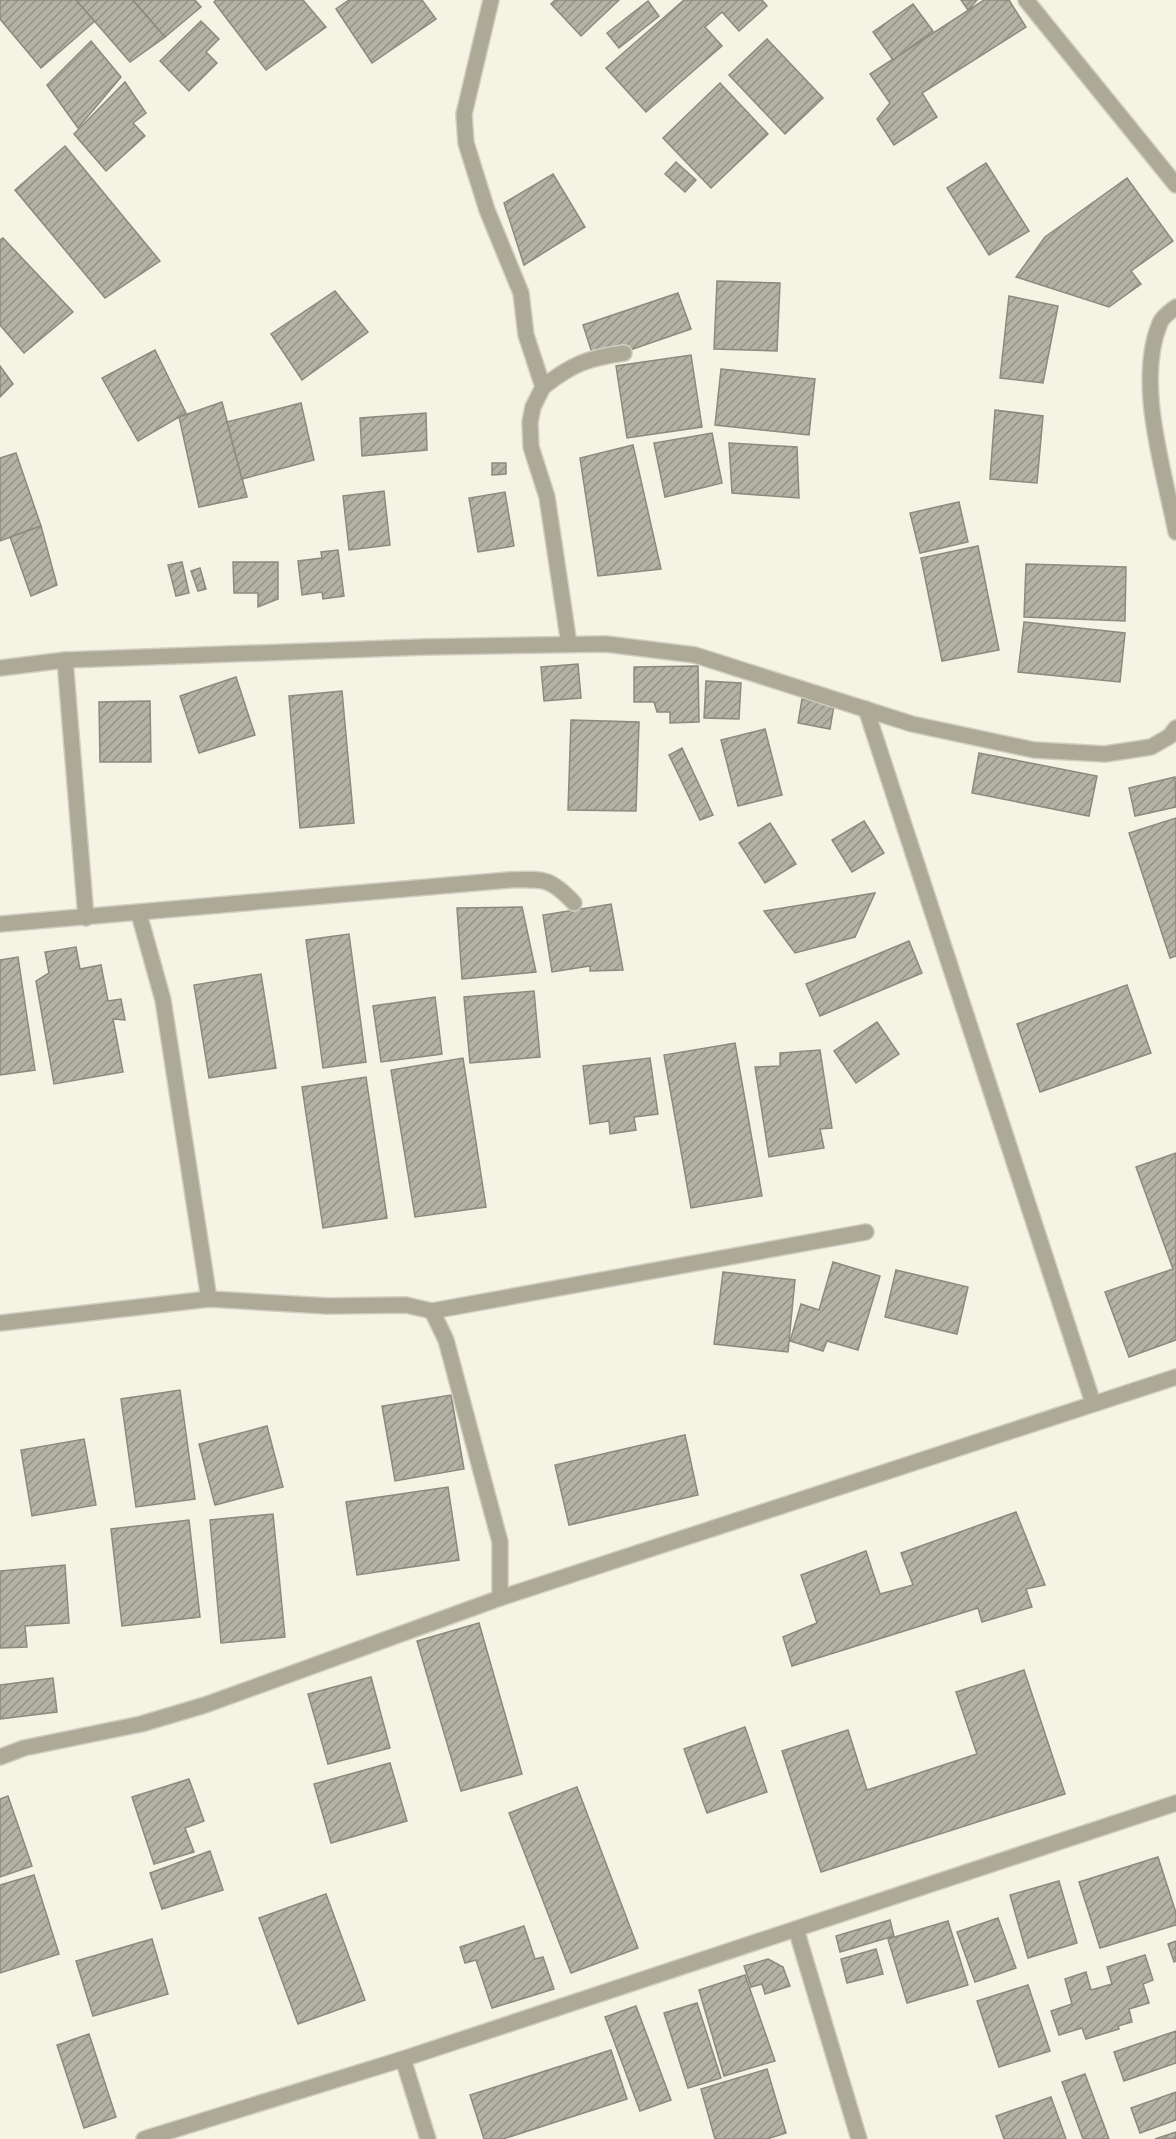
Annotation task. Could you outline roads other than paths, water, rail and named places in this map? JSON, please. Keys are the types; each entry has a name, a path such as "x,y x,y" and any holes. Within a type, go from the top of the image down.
{"street":[{"path":"491,0 464,114 466,143 487,210 521,293 526,335 543,387"},
{"path":"1026,0 1176,185"},
{"path":"1176,307 1161,320 1150,358 1148,389 1176,532"},
{"path":"570,644 547,497 531,447 533,407 543,387 567,368 590,358 624,353"},
{"path":"0,668 65,660 606,644 694,655 912,724 1034,750 1106,754 1151,747 1174,734"},
{"path":"65,660 86,918"},
{"path":"866,709 1093,1404"},
{"path":"0,924 139,914 518,880 538,880 557,885 574,903"},
{"path":"139,914 163,1000 209,1299"},
{"path":"0,1323 209,1299 327,1306 406,1305 432,1311 866,1232"},
{"path":"432,1311 446,1340 500,1542 500,1598"},
{"path":"0,1757 24,1748 141,1724 205,1705 500,1598 1176,1377"},
{"path":"144,2139 403,2059 1176,1803"},
{"path":"796,1929 859,2139"},
{"path":"403,2059 428,2139"}]}
